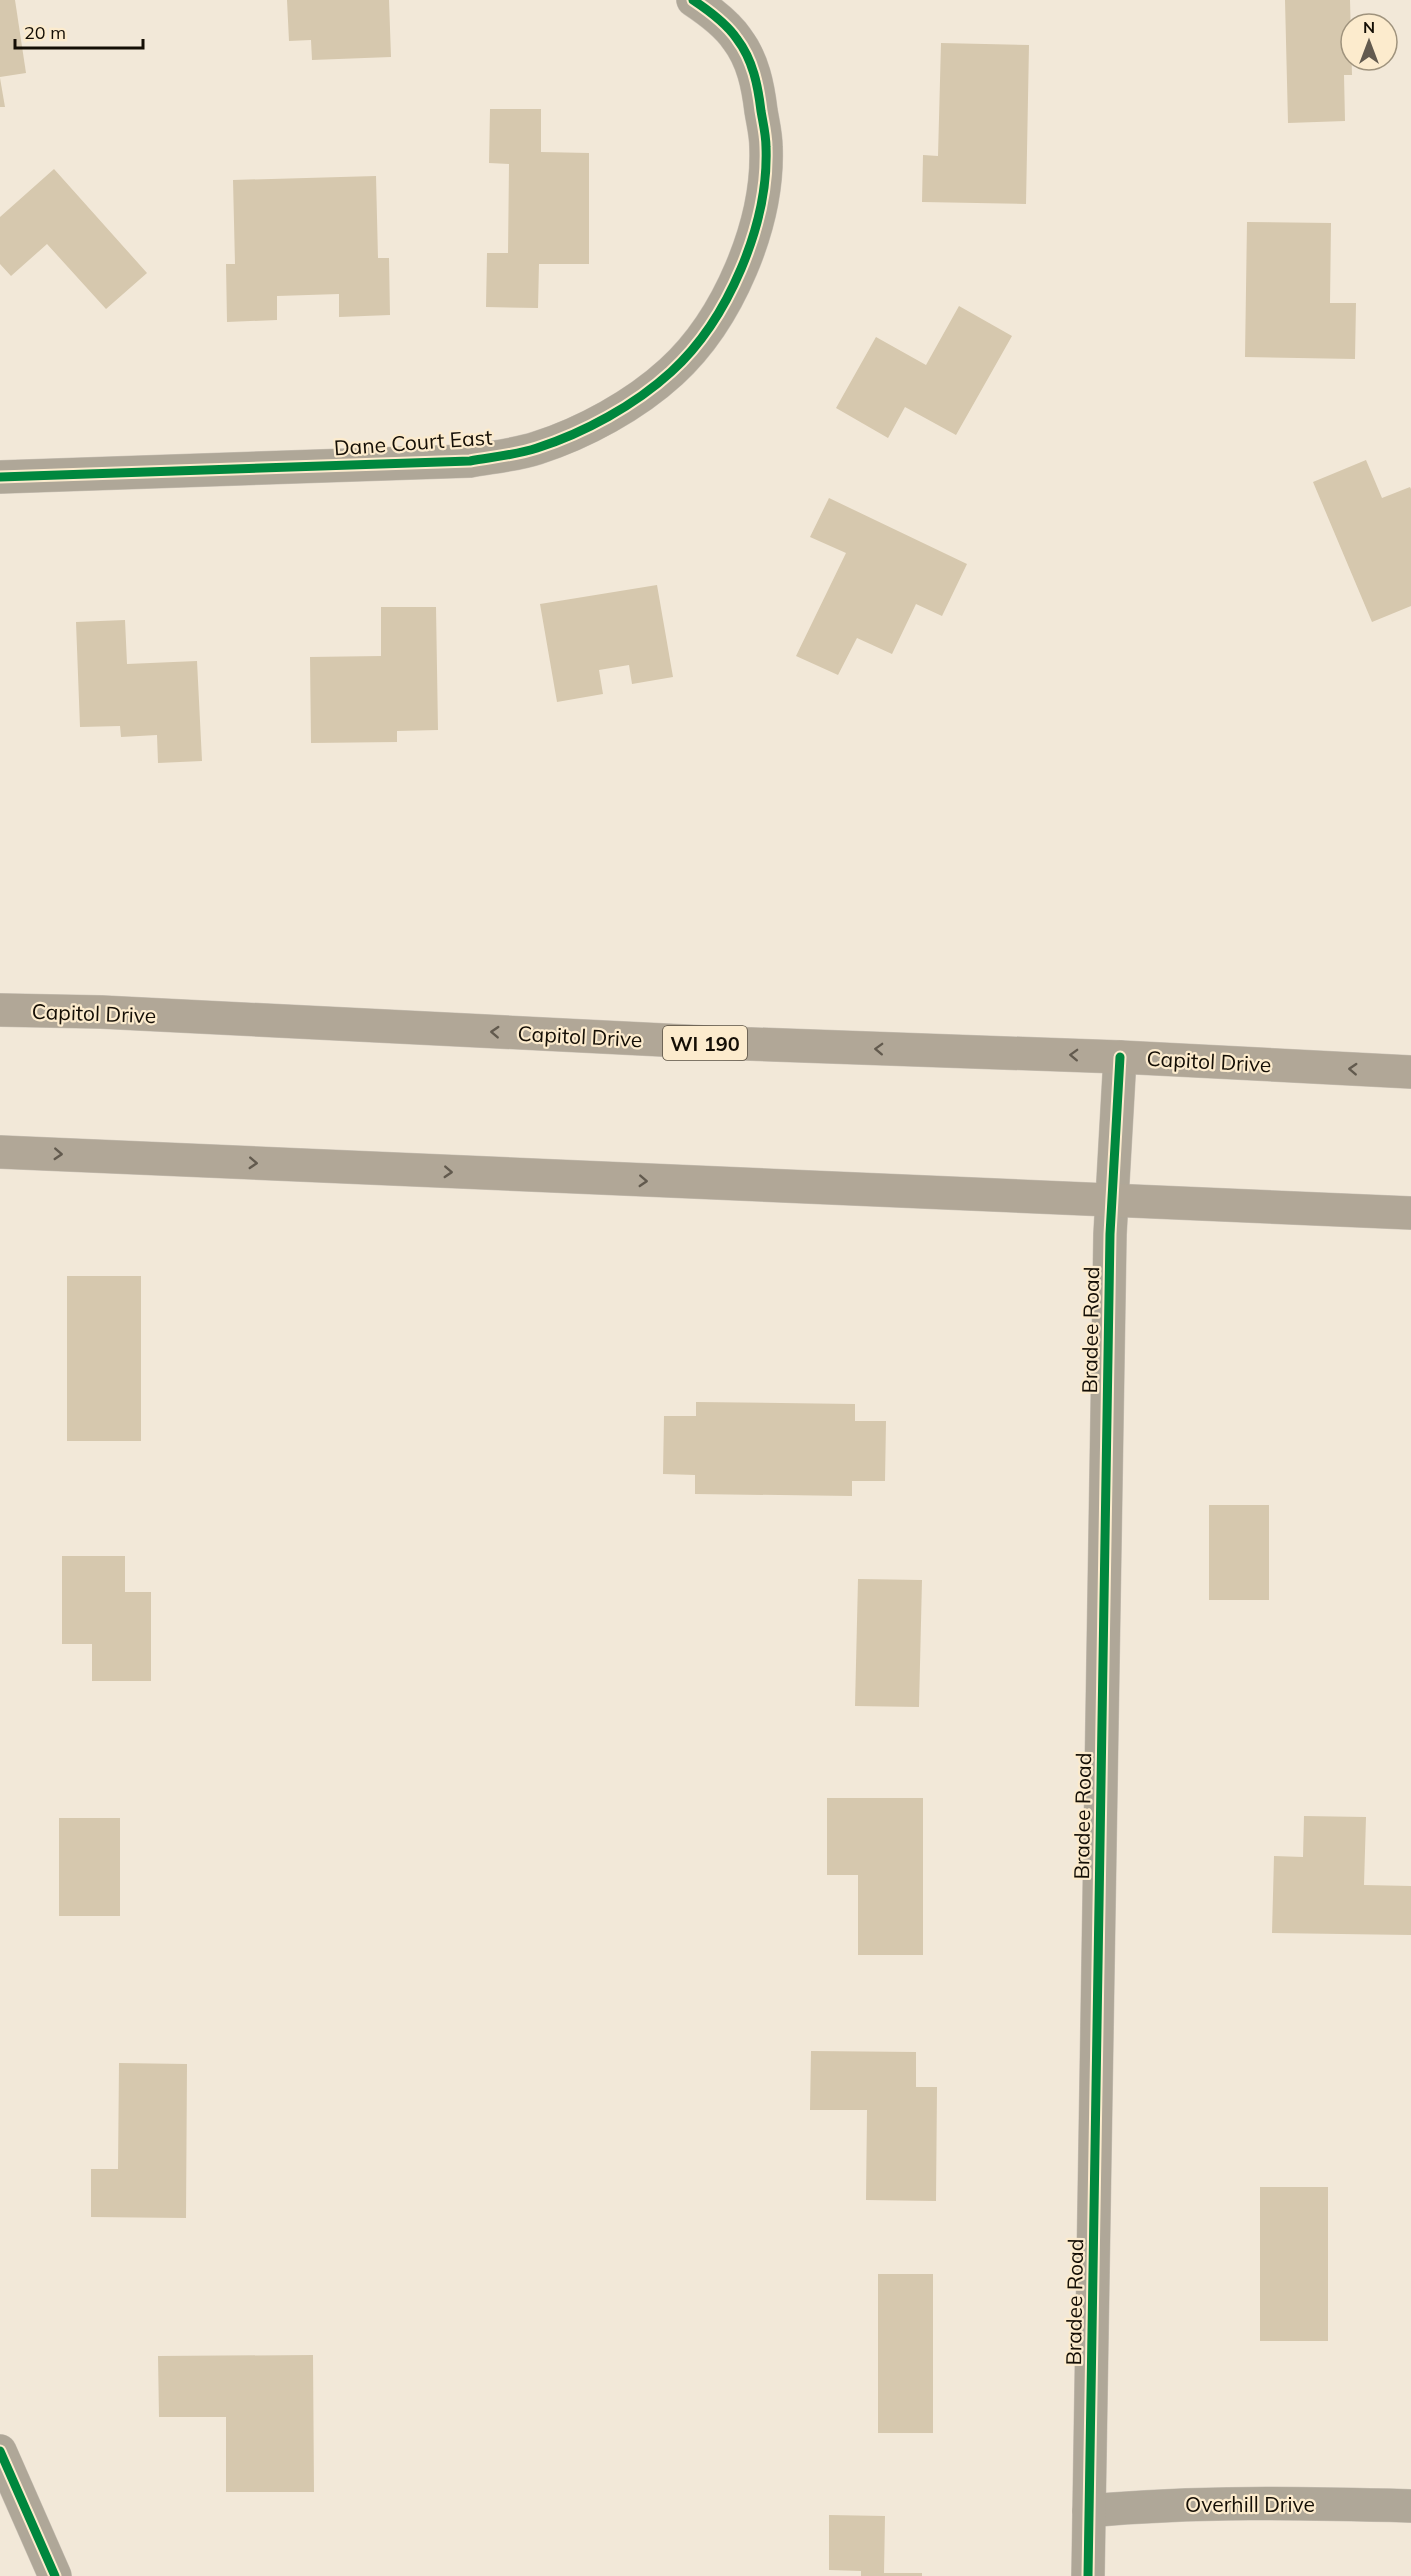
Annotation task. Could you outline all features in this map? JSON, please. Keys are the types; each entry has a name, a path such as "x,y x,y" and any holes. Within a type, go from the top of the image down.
{"main road":[{"name":"Capitol Drive","path":"0,1010 101,1012 723,1043 1120,1057 1411,1072"},
{"path":"0,1152 1112,1203 1411,1213"}],"street":[{"name":"Dane Court East","path":"0,477 470,461 537,448 590,426 634,400 672,372 705,333 728,296 748,251 763,195 766,147 757,79 737,38 693,0"},
{"name":"Bradee Road","path":"1088,2576 1112,1203 1120,1057"},
{"path":"0,2451 55,2576"},
{"name":"Overhill Drive","path":"1089,2511 1163,2504 1259,2502 1411,2506"}],"building":[{"path":"0,0 15,0 26,73 0,77"},
{"path":"287,0 389,0 391,57 312,60 311,40 289,41"},
{"path":"1285,0 1350,0 1350,12 1339,12 1339,72 1352,72 1352,75 1344,75 1345,121 1288,123"},
{"path":"941,43 1029,45 1026,204 922,202 923,155 938,156"},
{"path":"0,78 5,107 0,107"},
{"path":"490,109 541,109 541,152 589,153 589,264 539,264 538,308 486,307 487,253 508,253 509,164 489,163"},
{"path":"54,169 147,273 106,309 47,244 11,276 0,264 0,217"},
{"path":"376,176 378,258 389,258 390,315 339,317 339,294 277,296 277,320 227,322 226,264 235,264 233,180"},
{"path":"1247,222 1331,223 1330,303 1356,303 1355,359 1245,357"},
{"path":"959,306 1012,336 956,435 905,407 888,438 836,408 876,337 926,365"},
{"path":"1366,460 1382,498 1410,487 1411,489 1411,606 1372,622 1313,482"},
{"path":"829,498 967,564 942,616 916,604 892,654 857,638 838,675 796,656 846,553 810,537"},
{"path":"657,585 673,677 632,684 629,665 599,670 603,694 557,702 540,604"},
{"path":"381,607 436,607 438,730 397,731 397,742 311,743 310,657 381,656"},
{"path":"125,620 127,664 197,661 202,761 158,763 157,735 121,737 120,726 80,727 76,622"},
{"path":"67,1276 141,1276 141,1441 67,1441"},
{"path":"696,1402 855,1404 855,1421 886,1421 885,1481 852,1481 852,1496 695,1494 695,1475 663,1474 664,1416 696,1416"},
{"path":"1209,1505 1269,1505 1269,1600 1209,1600"},
{"path":"62,1556 125,1556 125,1592 151,1592 151,1681 92,1681 92,1644 62,1644"},
{"path":"858,1579 922,1580 919,1707 855,1706"},
{"path":"827,1798 923,1798 923,1955 858,1955 858,1875 827,1875"},
{"path":"1304,1816 1366,1817 1364,1885 1411,1886 1411,1935 1272,1933 1274,1856 1303,1857"},
{"path":"59,1818 120,1818 120,1916 59,1916"},
{"path":"811,2051 916,2052 916,2087 937,2087 936,2201 866,2200 867,2110 810,2110"},
{"path":"119,2063 187,2064 186,2218 91,2217 91,2169 118,2169"},
{"path":"1260,2187 1328,2187 1328,2341 1260,2341"},
{"path":"878,2274 933,2274 933,2433 878,2433"},
{"path":"313,2355 314,2492 226,2492 226,2417 159,2417 158,2356"},
{"path":"829,2515 885,2516 884,2573 922,2573 922,2576 861,2576 861,2571 829,2570"}],"cycle path":[{"path":"0,477 470,461 521,452 555,442 608,417 641,396 671,372 692,351 727,298 752,238 765,177 765,134 751,64 733,33 693,0"},
{"path":"1088,2576 1110,1234 1120,1057"},
{"path":"0,2451 55,2576"}]}
